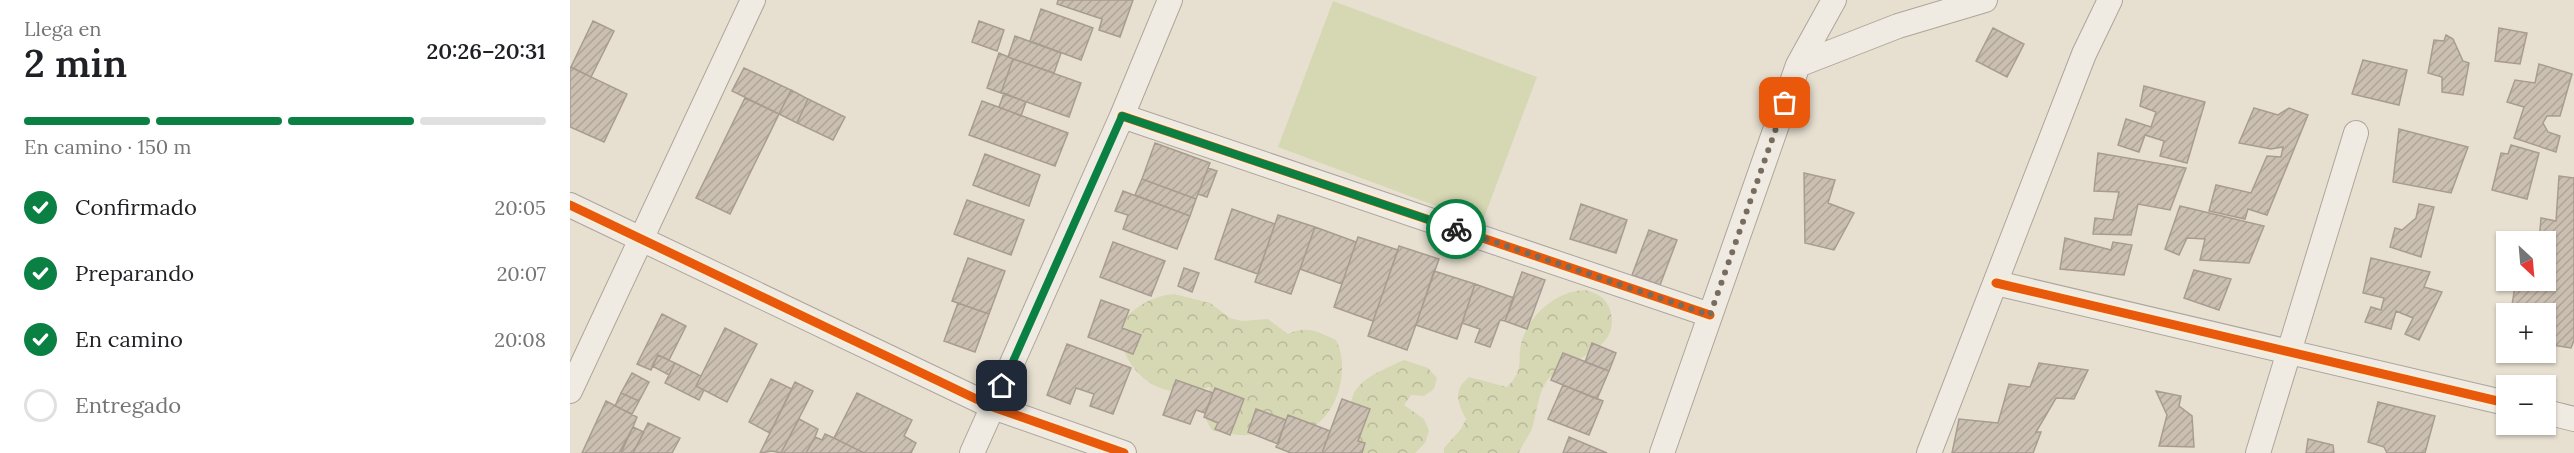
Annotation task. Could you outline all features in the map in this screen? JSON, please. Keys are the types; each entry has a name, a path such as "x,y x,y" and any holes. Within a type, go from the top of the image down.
{"street":[{"path":"570,391 753,0"},
{"path":"972,453 1122,116 1170,0"},
{"path":"1662,453 1798,65 1834,0"},
{"path":"1798,65 1898,26 1985,0"},
{"path":"1929,453 2084,54 2110,0"},
{"path":"1122,116 1710,315"},
{"path":"2258,453 2356,133"},
{"path":"570,205 993,407 1124,453"},
{"path":"1996,284 2496,401"},
{"path":"2556,414 2574,419"}],"green space":[{"path":"1333,1 1537,77 1482,223 1278,147"},
{"path":"1585,290 1598,295 1607,304 1611,313 1611,327 1607,339 1598,348 1553,375 1545,384 1540,394 1532,428 1519,453 1444,453 1444,448 1461,429 1466,419 1458,396 1464,382 1469,377 1507,387 1517,375 1520,347 1532,321 1546,305 1555,299 1575,291"},
{"path":"1174,294 1210,303 1230,318 1242,321 1268,319 1288,334 1307,330 1336,340 1342,363 1342,376 1335,401 1329,412 1311,428 1276,422 1270,412 1263,429 1257,433 1241,435 1213,431 1205,415 1206,399 1211,387 1179,392 1166,390 1145,379 1129,361 1123,350 1119,325 1124,319 1136,308 1150,300"},
{"path":"1404,360 1428,368 1437,378 1434,389 1424,396 1411,395 1404,405 1424,419 1429,431 1425,443 1415,453 1359,453 1351,417 1354,393 1371,376"}],"building":[{"path":"1058,0 1133,0 1120,37 1099,30 1102,19 1057,4"},
{"path":"1041,9 1093,28 1081,60 1030,41"},
{"path":"593,21 614,31 591,77 571,67"},
{"path":"979,21 1004,30 997,51 972,42"},
{"path":"1993,28 2024,44 2007,77 1976,61"},
{"path":"2499,28 2527,33 2520,64 2495,61"},
{"path":"2446,35 2453,39 2463,61 2469,63 2463,95 2442,92 2442,77 2428,73 2434,40 2444,41"},
{"path":"1015,36 1061,53 1054,73 1008,57"},
{"path":"999,53 1013,59 1001,93 987,88"},
{"path":"1013,59 1081,83 1069,117 1001,93"},
{"path":"2363,60 2407,70 2399,105 2352,94"},
{"path":"2539,64 2572,74 2560,116 2547,116 2543,123 2548,132 2560,136 2556,152 2514,138 2524,107 2507,102 2515,80 2535,83"},
{"path":"570,67 627,94 604,142 570,127"},
{"path":"744,68 791,90 779,114 732,91"},
{"path":"2144,86 2205,102 2187,163 2160,156 2164,141 2145,135 2139,152 2118,145 2126,119 2151,127 2156,112 2140,106"},
{"path":"791,90 808,99 797,123 779,114"},
{"path":"1004,93 1026,102 1021,116 999,107"},
{"path":"745,98 779,114 730,214 696,198"},
{"path":"808,99 845,117 833,140 797,123"},
{"path":"982,101 1068,133 1055,166 969,135"},
{"path":"2254,108 2278,115 2289,108 2308,115 2267,215 2248,209 2245,219 2209,211 2216,185 2251,193 2267,156 2281,157 2283,147 2271,149 2239,143"},
{"path":"2399,129 2468,147 2451,193 2393,182"},
{"path":"1155,143 1210,163 1196,199 1142,179"},
{"path":"2511,145 2539,153 2527,199 2492,190 2501,153 2508,154"},
{"path":"2098,153 2186,168 2170,210 2138,204 2131,235 2093,234 2095,218 2113,220 2119,192 2094,191"},
{"path":"985,154 1040,175 1029,206 973,185"},
{"path":"1208,168 1217,171 1207,197 1198,194"},
{"path":"1804,173 1835,180 1828,203 1854,213 1834,250 1805,243"},
{"path":"2559,176 2574,178 2574,340 2571,348 2556,346 2556,303 2512,303 2514,291 2556,291 2556,231 2540,231 2541,218 2556,221"},
{"path":"1142,179 1196,199 1190,216 1135,195"},
{"path":"1123,191 1190,216 1177,249 1123,229 1128,215 1115,211"},
{"path":"967,200 1024,220 1011,255 954,234"},
{"path":"1581,204 1627,220 1616,253 1570,239"},
{"path":"2419,204 2434,207 2421,257 2390,247 2395,228 2402,230 2416,218"},
{"path":"2180,206 2264,226 2249,263 2200,260 2205,239 2187,238 2179,255 2165,249"},
{"path":"1232,209 1275,224 1258,274 1215,259"},
{"path":"1278,215 1315,227 1291,294 1255,282"},
{"path":"1315,227 1356,242 1342,284 1300,269"},
{"path":"1649,230 1677,240 1660,285 1632,275"},
{"path":"1358,237 1398,250 1373,321 1334,307"},
{"path":"2065,238 2111,250 2113,242 2132,245 2124,275 2060,269"},
{"path":"1113,242 1165,261 1151,296 1100,277"},
{"path":"1399,246 1439,259 1407,350 1368,336"},
{"path":"968,258 1005,271 989,314 952,301"},
{"path":"2371,258 2430,272 2424,287 2442,292 2419,340 2405,334 2413,318 2396,311 2391,329 2365,322 2371,307 2381,310 2384,298 2363,293"},
{"path":"1184,268 1199,273 1192,292 1178,286"},
{"path":"2194,270 2231,279 2219,310 2184,298"},
{"path":"1434,271 1475,284 1457,339 1416,325"},
{"path":"1522,272 1545,280 1527,329 1505,321"},
{"path":"1475,284 1514,298 1505,321 1500,320 1490,347 1475,342 1480,329 1462,323"},
{"path":"1101,300 1129,310 1122,328 1141,335 1133,354 1088,337"},
{"path":"958,303 989,314 975,352 944,341"},
{"path":"662,314 686,326 669,360 658,355 651,370 637,364"},
{"path":"725,328 757,344 727,402 696,386"},
{"path":"1592,343 1616,353 1609,371 1585,362"},
{"path":"1067,344 1131,368 1113,414 1090,406 1094,394 1076,388 1070,404 1047,395"},
{"path":"1563,353 1609,371 1597,399 1551,380"},
{"path":"658,355 675,363 669,375 652,366"},
{"path":"675,363 701,376 696,386 704,390 699,400 665,383"},
{"path":"2039,363 2088,370 2074,399 2056,398 2036,432 2041,432 2033,453 1952,453 1959,419 1998,423 2009,384 2030,387"},
{"path":"632,373 649,382 639,401 621,393"},
{"path":"771,379 792,389 770,433 749,422"},
{"path":"1176,380 1213,393 1205,413 1196,410 1190,424 1163,415"},
{"path":"795,382 813,391 781,453 772,451 760,453"},
{"path":"1563,385 1603,401 1589,435 1548,419"},
{"path":"1215,388 1244,399 1230,435 1215,429 1218,423 1204,417"},
{"path":"2156,391 2181,396 2179,406 2192,416 2194,447 2159,446 2167,415"},
{"path":"621,393 639,401 632,414 615,406"},
{"path":"857,393 912,420 904,436 916,443 911,453 864,453 834,438"},
{"path":"1342,399 1370,409 1358,441 1365,443 1362,453 1322,453"},
{"path":"606,401 637,417 633,427 619,453 582,453"},
{"path":"2378,402 2435,416 2425,453 2387,453 2384,447 2368,442"},
{"path":"1256,409 1286,420 1278,444 1248,432"},
{"path":"1288,415 1330,431 1322,453 1291,453 1276,447"},
{"path":"799,419 818,429 815,437 806,453 781,453"},
{"path":"648,423 680,438 672,453 633,453"},
{"path":"633,427 644,432 633,453 621,453"},
{"path":"825,434 864,453 806,453 815,437 822,440"},
{"path":"1569,437 1607,453 1563,453"},
{"path":"2308,439 2333,445 2334,453 2306,453"}],"cycle path":[{"path":"1122,116 1710,315"},
{"path":"570,205 993,407 1124,453"},
{"path":"1996,283 2496,401"}],"way so far":[{"path":"1456,229 1710,315 1785,103"}],"route":[{"path":"1002,386 1122,116 1456,229"}]}
